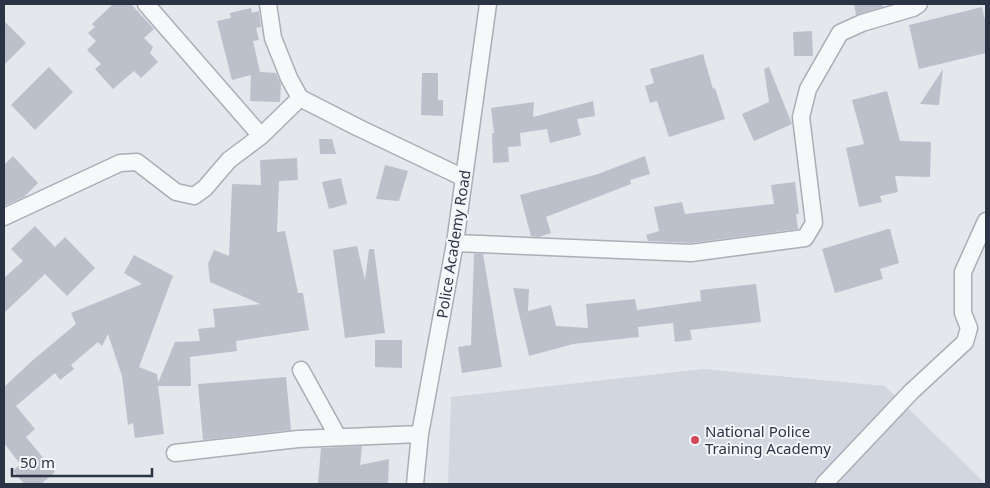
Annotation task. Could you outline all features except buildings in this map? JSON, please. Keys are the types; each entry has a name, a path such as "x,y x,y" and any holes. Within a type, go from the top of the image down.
{"street":[{"path":"146,4 261,136"},
{"path":"268,4 273,38 289,78 300,98 464,178"},
{"name":"Police Academy Road","path":"415,484 420,434 455,243 488,4"},
{"path":"455,243 691,253 804,238 814,223 801,117 808,89 840,33 862,23 913,8 919,4"},
{"path":"4,217 120,163 137,162 176,192 194,196 205,188 229,160 261,136 300,98"},
{"path":"824,484 911,392 965,342 969,328 963,314 962,272 986,221"},
{"path":"301,370 338,437"},
{"path":"175,453 298,439 420,434"}],"shaded area":[{"name":"National Police Training Academy","path":"704,369 885,386 986,484 448,484 451,397"}],"place":[{"name":"National Police Training Academy","path":"695,440"}]}
